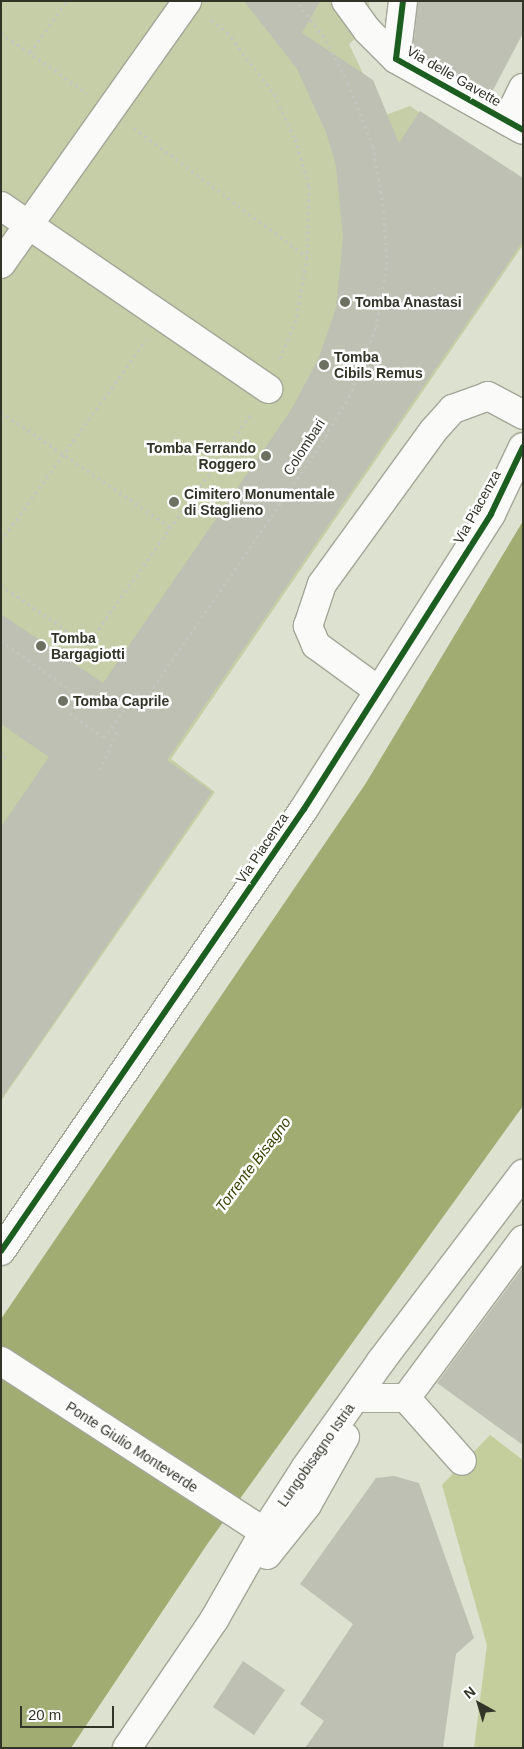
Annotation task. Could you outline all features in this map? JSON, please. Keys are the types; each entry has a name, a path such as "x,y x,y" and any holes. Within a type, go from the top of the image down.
{"main road":[{"path":"1,264 187,1"},
{"path":"346,1 386,50"},
{"name":"Via delle Gavette","path":"403,1 386,50 515,125"},
{"path":"515,125 523,88"},
{"path":"1,206 268,389"},
{"path":"378,691 316,644 308,626 322,584 433,431 453,409 488,396 523,415"},
{"name":"Via Piacenza","path":"1,1251 304,809 491,514 523,447"},
{"name":"Lungobisagno Istria","path":"127,1748 214,1620 264,1532 381,1361 523,1174"},
{"path":"406,1398 523,1240"},
{"name":"Ponte Giulio Monteverde","path":"1,1361 264,1532"},
{"path":"214,1620 307,1505 366,1398 381,1361"},
{"path":"366,1398 406,1398 462,1461"}],"path":[{"path":"30,52 67,1"},
{"path":"1,33 110,110 307,257"},
{"path":"1,540 163,317"},
{"path":"1,412 172,528"},
{"path":"100,770 117,732"},
{"path":"1,753 6,756 1,762"}],"shaded area":[{"name":"Cimitero Monumentale di Staglieno","path":"1,1 369,1 370,26 349,44 383,116 410,106 523,183 523,245 171,759 215,792 1,1101"},
{"path":"490,1435 523,1460 523,1748 474,1748 487,1645 442,1485"}],"water":[{"name":"Torrente Bisagno","path":"523,521 523,1106 208,1543 71,1748 1,1748 1,1319 366,783"}],"building":[{"path":"244,1 320,1 302,33 373,80 399,143 420,111 523,178 523,241 167,760 212,792 1,1099 1,827 49,757 1,724 1,614 103,683 291,410 318,360 336,308 343,238 336,166 326,132 297,69"},
{"path":"418,1 523,1 523,33 491,94 413,50"},
{"path":"523,1267 523,1445 437,1383"},
{"path":"394,1476 419,1483 474,1638 456,1654 443,1748 305,1748 324,1721 300,1704 353,1624 300,1584 376,1478"},
{"path":"243,1661 285,1690 254,1735 213,1707"}],"cycle path":[{"path":"403,1 396,59 523,130"},
{"path":"1,1251 304,809 491,514 523,447"}],"place":[{"name":"Tomba Anastasi","path":"345,302"},
{"name":"Tomba Cibils Remus","path":"324,365"},
{"name":"Tomba Ferrando Roggero","path":"266,456"},
{"name":"Cimitero Monumentale di Staglieno","path":"174,502"},
{"name":"Tomba Bargagiotti","path":"41,646"},
{"name":"Tomba Caprile","path":"63,701"}]}
